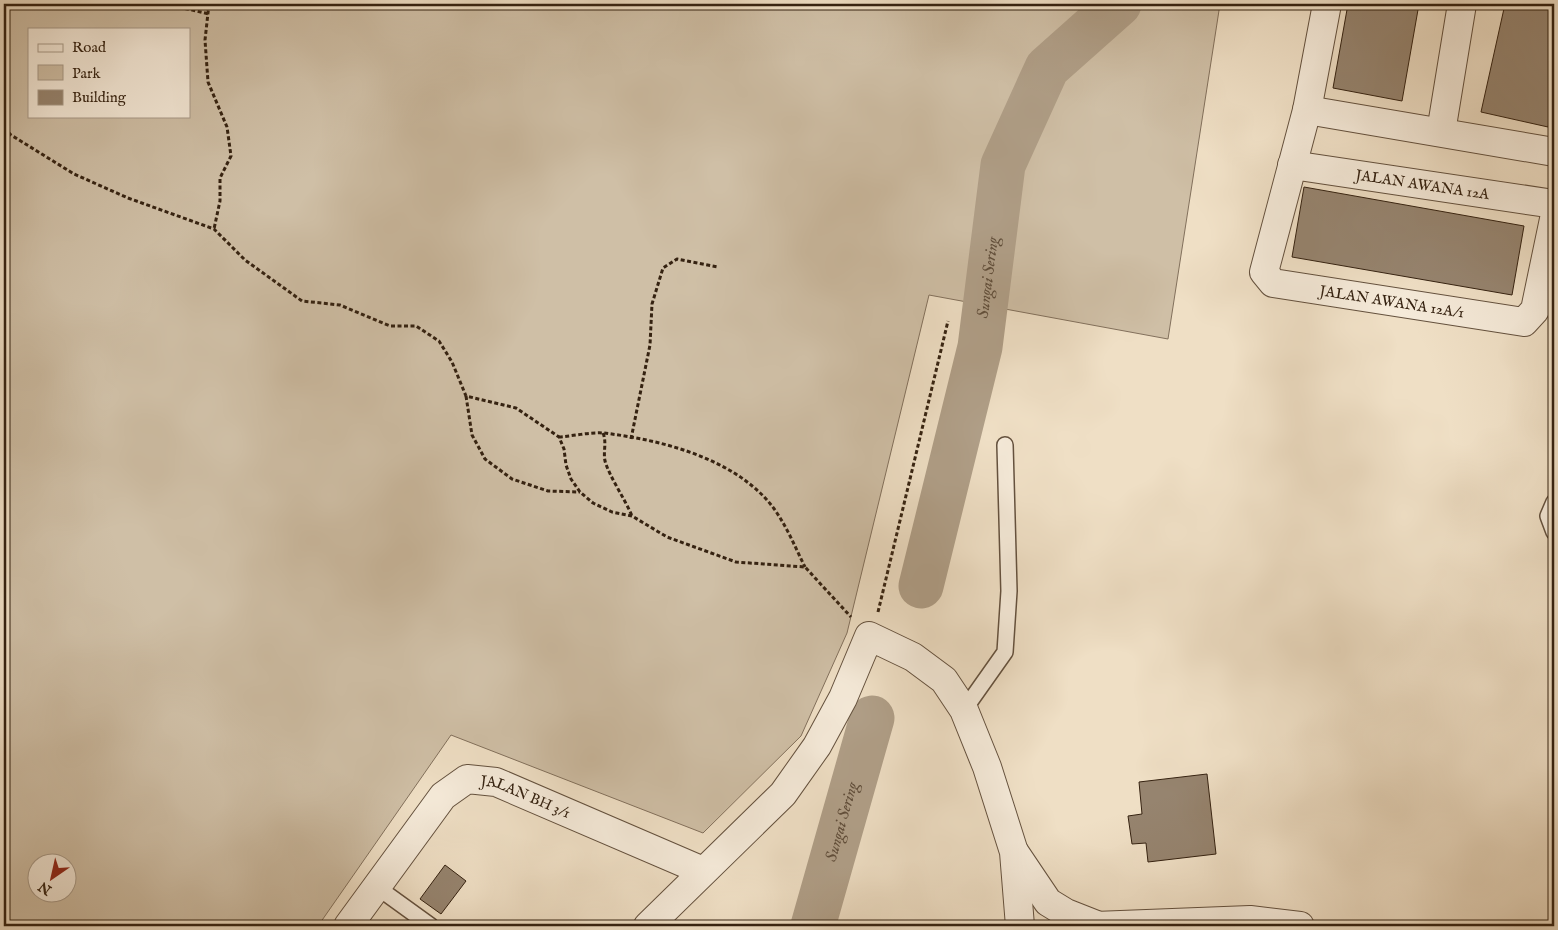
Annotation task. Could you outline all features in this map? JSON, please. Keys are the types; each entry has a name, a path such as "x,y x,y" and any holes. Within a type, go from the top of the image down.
{"street":[{"path":"1292,164 1307,110 1327,4"},
{"path":"1441,132 1462,4"},
{"path":"1307,110 1554,152"},
{"name":"JALAN AWANA 12A","path":"1292,164 1554,204"},
{"name":"JALAN AWANA 12A/1","path":"1292,164 1264,272 1273,283 1524,322 1535,310 1554,219"},
{"path":"648,926 783,794 816,746 843,698 869,636 913,657 944,680 964,710 988,766 1014,852 1020,926"},
{"name":"JALAN BH 3/1","path":"348,926 443,796 467,779 496,782 703,871"},
{"path":"1014,852 1048,902 1066,913 1097,926 1250,920 1300,926"}],"lane":[{"path":"964,710 1005,652 1009,591 1005,445"},
{"path":"1554,502 1548,516 1554,532"},
{"path":"377,887 431,926"}],"path":[{"path":"166,4 209,14"},
{"path":"209,4 205,40 208,82 227,127 231,156 220,178 220,201 214,229"},
{"path":"4,128 11,135 74,174 128,198 214,229 245,260 302,301 340,304 390,326 416,326 439,340 452,362 466,396 472,435 485,458 512,479 548,491 580,492"},
{"path":"630,439 650,345 652,304 662,268 677,259 718,267"},
{"path":"559,437 603,433 675,447 726,467 767,500 787,531 805,567 869,636 877,614 948,321"},
{"path":"466,396 516,408 559,437 564,449 566,465 571,479 580,492 593,503 612,512 632,516 667,537 736,562 805,567"},
{"path":"603,433 606,441 605,459 609,472 625,499 632,516"}],"green space":[{"path":"4,4 1220,4 1168,339 929,295 847,633 801,736 703,833 451,735 318,926 4,926"}],"building":[{"path":"1348,4 1419,4 1402,101 1333,88"},
{"path":"1505,4 1554,4 1554,101 1548,127 1481,112"},
{"path":"1304,187 1524,226 1512,295 1292,257"},
{"path":"1207,774 1216,854 1148,862 1146,843 1132,844 1128,816 1142,814 1139,782"},
{"path":"445,865 466,881 441,914 420,899"}],"waterway":[{"name":"Sungai Sering","path":"921,586 980,347 1003,165 1047,68 1119,4"},
{"name":"Sungai Sering","path":"813,926 872,718"}]}
